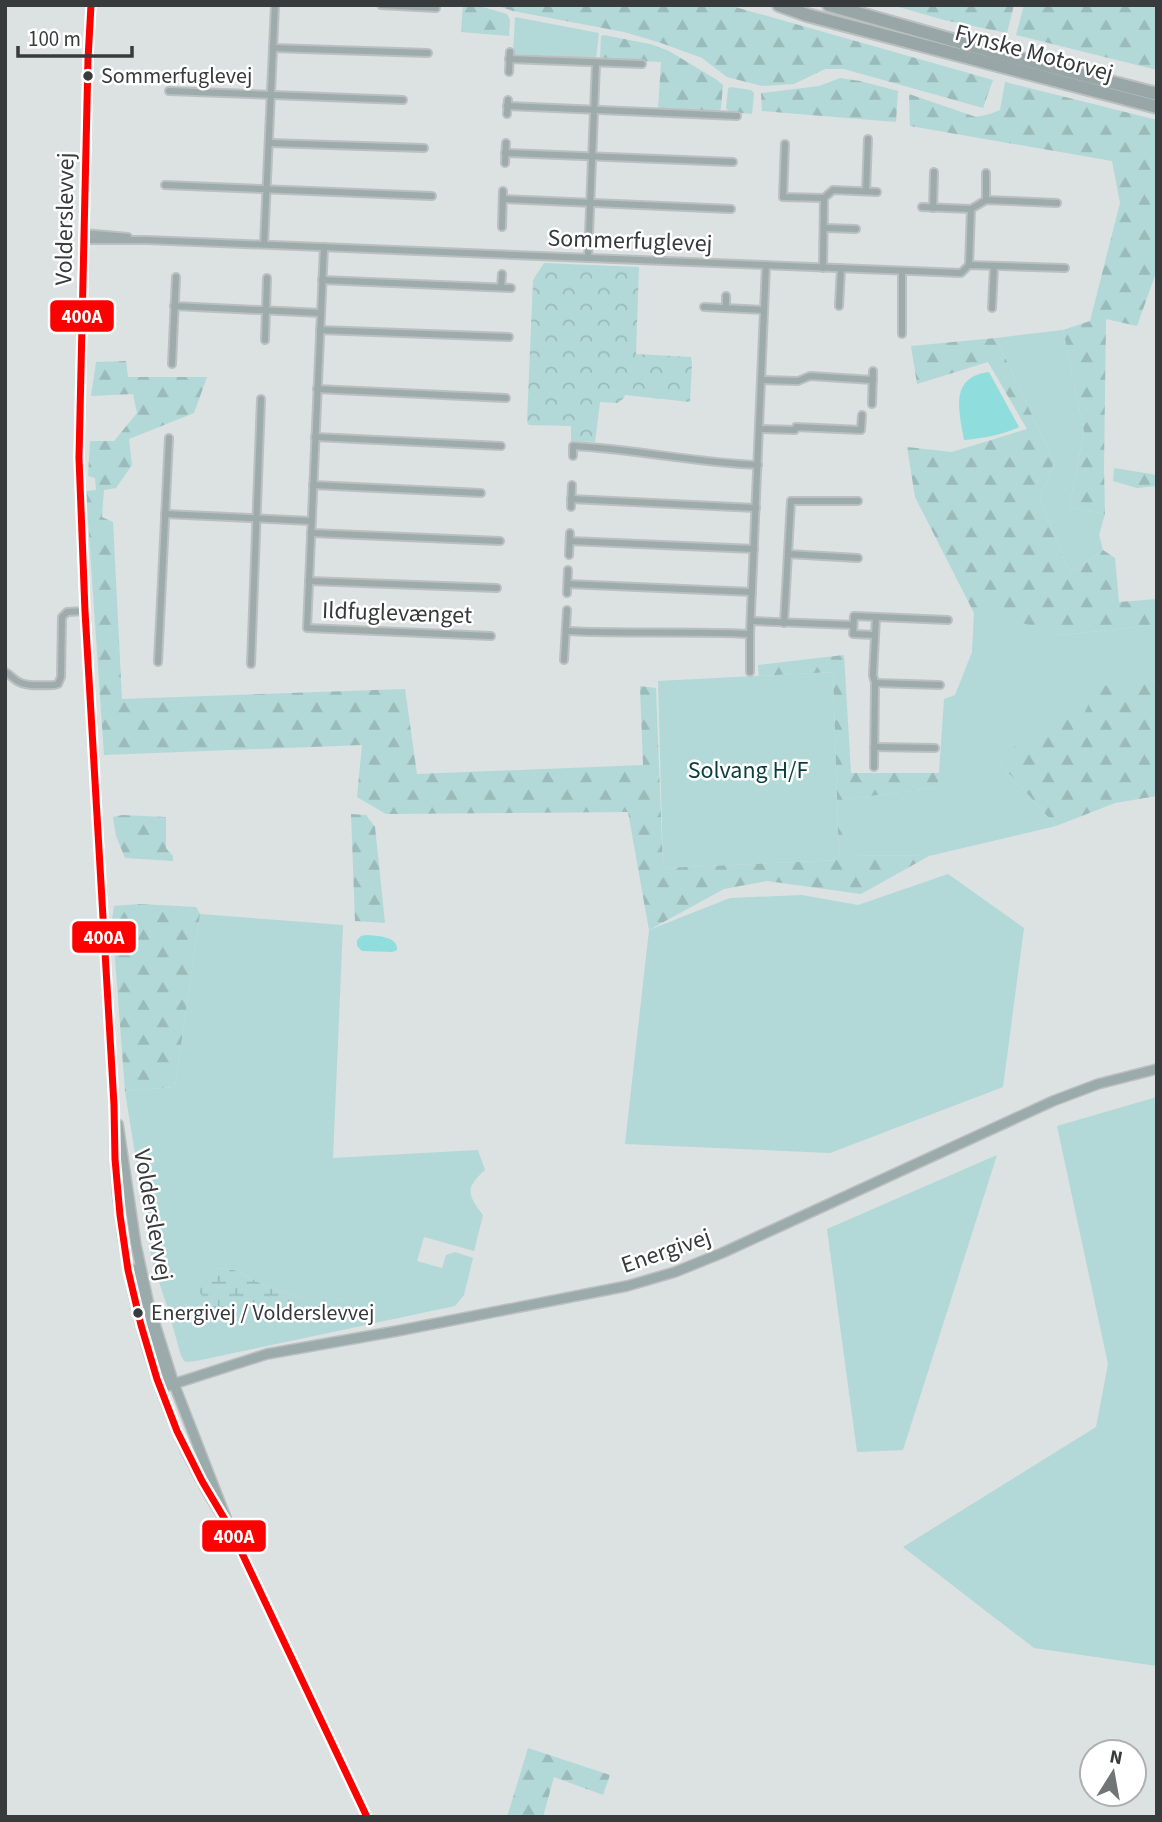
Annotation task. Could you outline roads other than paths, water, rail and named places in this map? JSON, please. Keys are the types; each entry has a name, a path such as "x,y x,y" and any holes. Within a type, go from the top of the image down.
{"highway":[{"path":"767,5 807,15"},
{"name":"Fynske Motorvej","path":"779,5 807,15 1157,107"},
{"name":"Fynske Motorvej","path":"829,5 1157,94"}],"street":[{"name":"Volderslevvej","path":"91,5 79,458 119,1203 126,1260 136,1307 161,1388 192,1461 216,1508 230,1528"},
{"path":"264,244 275,5"},
{"path":"381,5 436,8"},
{"path":"273,48 428,53"},
{"path":"509,72 509,56 642,64"},
{"path":"588,258 596,63"},
{"path":"169,91 403,100"},
{"path":"507,107 737,116"},
{"path":"866,191 868,139"},
{"path":"269,143 424,148"},
{"path":"505,163 506,143"},
{"path":"785,144 783,197 824,198 833,190 877,192"},
{"path":"505,153 733,162"},
{"path":"933,208 934,172"},
{"path":"986,173 986,200"},
{"path":"164,185 432,197"},
{"path":"502,227 503,191"},
{"path":"823,268 824,198"},
{"path":"503,200 731,209"},
{"path":"922,208 971,209 986,200 1057,203"},
{"path":"969,265 971,209"},
{"path":"824,228 856,229"},
{"name":"Sommerfuglevej","path":"84,237 961,273 969,265 1065,268"},
{"name":"Ildfuglevænget","path":"324,247 307,628 491,636"},
{"path":"750,672 766,265"},
{"path":"992,308 994,266"},
{"path":"839,306 841,268"},
{"path":"901,271 902,334"},
{"path":"501,287 502,274"},
{"path":"172,364 176,277"},
{"path":"264,340 267,278"},
{"path":"322,280 511,288"},
{"path":"726,296 726,308"},
{"path":"174,306 321,313"},
{"path":"704,307 764,310"},
{"path":"498,337 499,326"},
{"path":"320,330 509,337"},
{"path":"872,404 873,371"},
{"path":"761,380 798,381 810,376 873,380"},
{"path":"317,389 506,398"},
{"path":"251,664 261,399"},
{"path":"759,429 796,430 796,427 862,430 862,415"},
{"path":"158,662 169,438"},
{"path":"315,438 501,446"},
{"path":"573,456 573,446 758,466"},
{"path":"313,485 481,492"},
{"path":"572,485 571,503 756,508"},
{"path":"784,623 791,501 858,501"},
{"path":"165,514 312,521"},
{"path":"311,533 500,541"},
{"path":"569,555 570,533"},
{"path":"570,541 754,549"},
{"path":"788,554 858,558"},
{"path":"567,593 568,570"},
{"name":"Ildfuglevænget","path":"309,580 497,589"},
{"path":"568,584 752,592"},
{"path":"564,660 567,610"},
{"path":"5,672 18,682 26,684 58,684 61,677 62,617 67,612 86,611"},
{"path":"875,635 853,634 854,616 948,620"},
{"path":"874,767 873,675 876,617"},
{"path":"751,621 853,625"},
{"path":"566,631 750,634"},
{"path":"875,683 940,685"},
{"path":"874,747 935,748"},
{"name":"Energivej","path":"161,1388 267,1354 627,1286 675,1272 1053,1101 1098,1084 1157,1069"},
{"name":"Volderslevvej","path":"114,1105 136,1245 149,1305 174,1384 230,1528 367,1817"},
{"path":"119,1203 143,1307 161,1369 168,1381 174,1384"}],"water":[{"path":"989,372 1019,427 992,436 964,440 959,407 962,388 976,375"},
{"path":"366,935 391,939 397,950 362,951 357,946 357,940"}],"place":[{"name":"Sommerfuglevej","path":"88,76"},
{"name":"Energivej / Volderslevvej","path":"138,1313"}],"park label":[{"name":"Solvang H/F","path":"748,770"}]}
